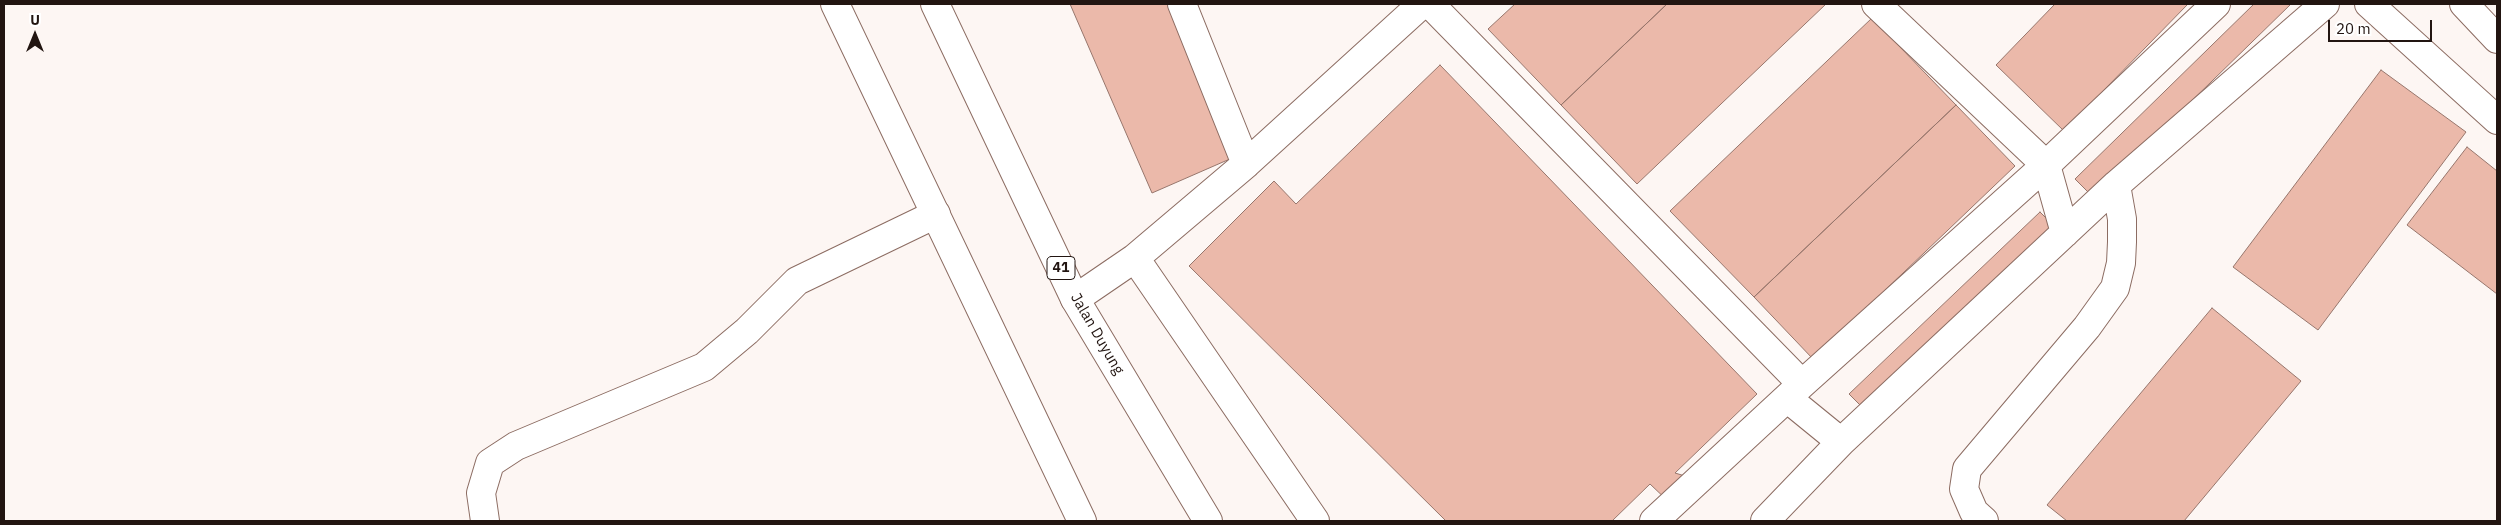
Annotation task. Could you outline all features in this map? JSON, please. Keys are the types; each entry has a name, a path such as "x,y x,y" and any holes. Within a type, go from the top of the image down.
{"main road":[{"path":"835,4 1082,521"},
{"name":"Jalan Duyung","path":"935,4 1075,299 1208,521"},
{"path":"1182,4 1246,164"},
{"path":"1075,299 1135,258 1246,164 1422,4"},
{"path":"1430,4 1841,442"},
{"path":"1876,4 2046,165 2065,233"},
{"path":"1654,521 1794,391 2046,165 2216,4"},
{"path":"1765,521 1841,442 2065,233 2324,4"},
{"path":"2369,4 2497,120"},
{"path":"2464,4 2497,39"},
{"path":"1984,521 1974,512 1964,489 1967,469 2088,327 2115,288 2122,242 2122,220 2116,186"},
{"path":"485,521 481,493 490,463 516,446 704,366 747,331 796,281 936,214"},
{"path":"1135,258 1314,521"},
{"path":"1188,488 1195,505 1196,521"}],"building":[{"path":"1070,4 1174,4 1239,155 1152,193"},
{"path":"1515,4 1667,4 1561,105 1488,29"},
{"path":"1667,4 1826,4 1637,184 1561,105"},
{"path":"2055,4 2188,4 2064,131 1996,65"},
{"path":"2254,4 2291,4 2093,197 2075,179"},
{"path":"1872,18 1956,105 1754,297 1670,211"},
{"path":"1440,65 1757,394 1675,473 1695,479 1670,503 1650,484 1612,521 1446,521 1189,266 1274,181 1296,204"},
{"path":"2381,70 2466,132 2318,330 2233,267"},
{"path":"1956,105 2015,166 1813,359 1754,297"},
{"path":"2467,147 2497,171 2497,294 2407,225"},
{"path":"2040,212 2058,230 1867,412 1849,394"},
{"path":"2212,308 2301,381 2184,521 2067,521 2047,505"}]}
